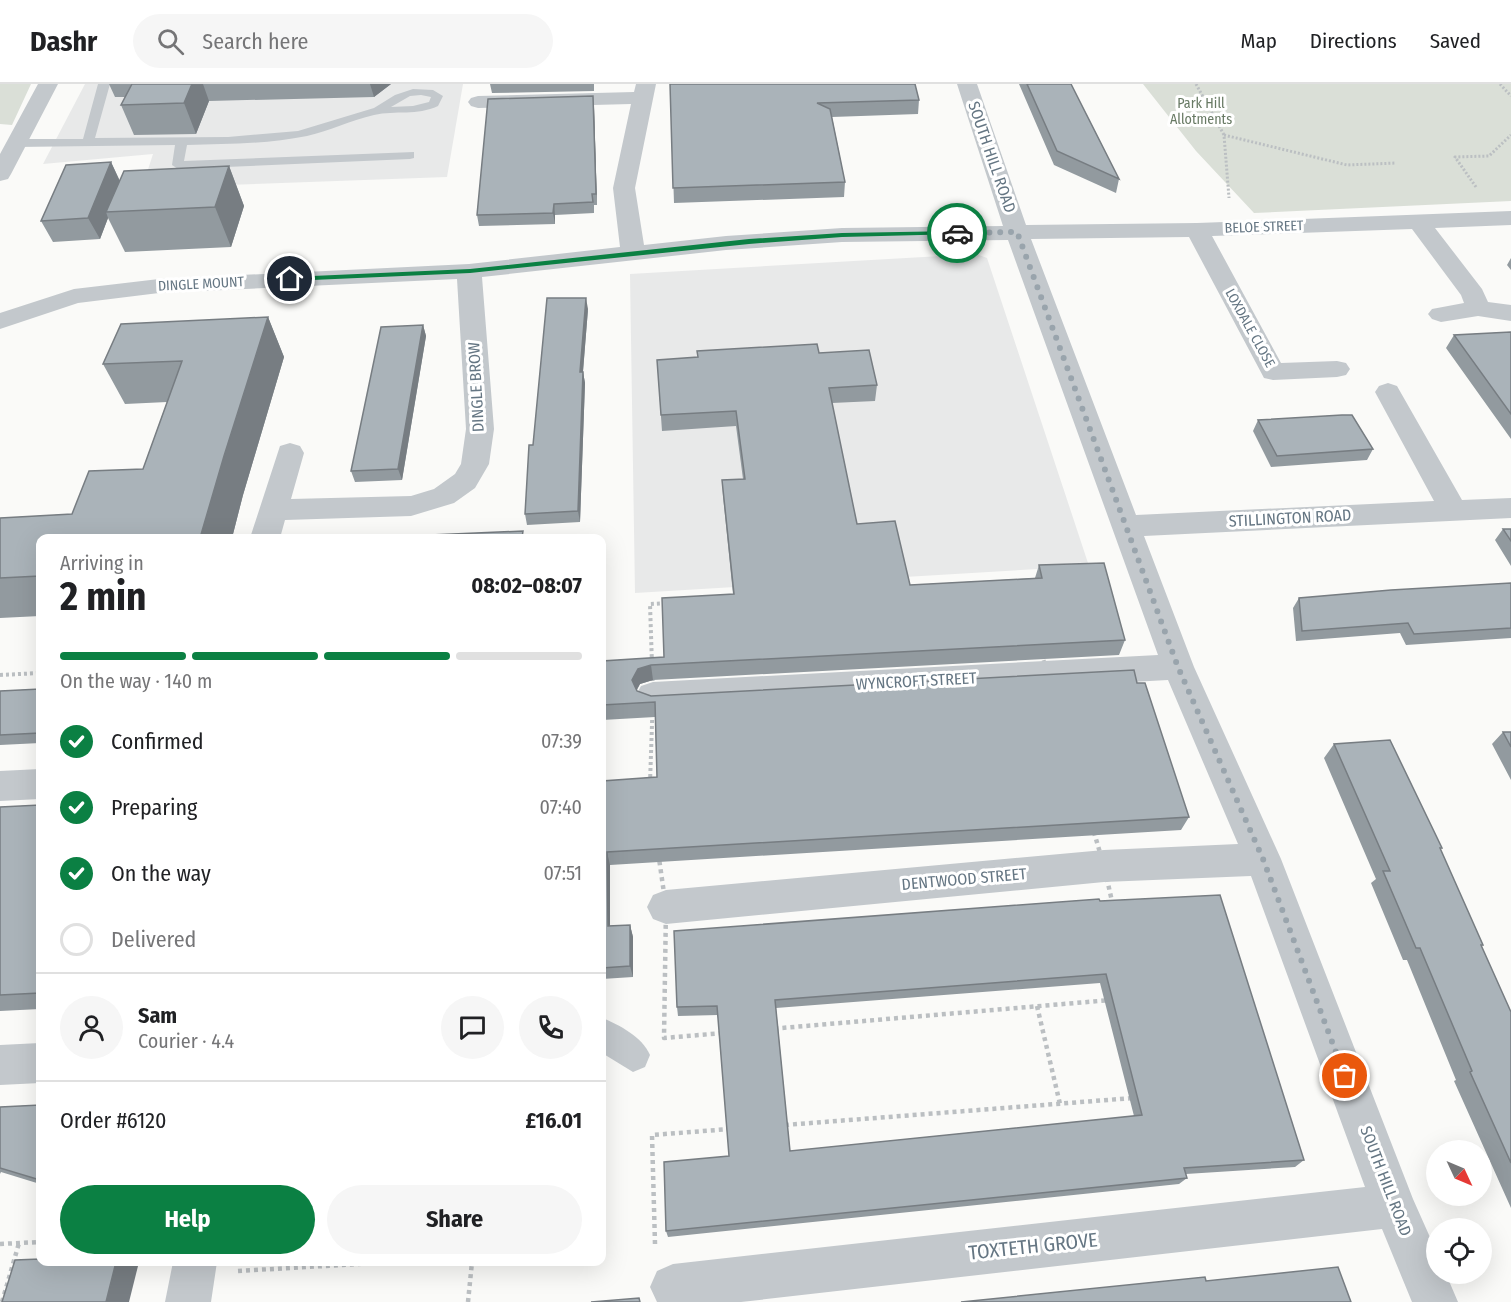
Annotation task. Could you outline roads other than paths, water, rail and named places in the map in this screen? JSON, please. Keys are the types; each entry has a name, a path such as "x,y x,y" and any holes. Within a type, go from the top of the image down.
{"street":[{"path":"0,174 48,84"},
{"name":"SOUTH HILL ROAD","path":"967,84 1017,232 1178,667 1263,859 1394,1206 1435,1302"},
{"path":"478,102 645,91 624,188 633,253"},
{"name":"BELOE STREET","path":"1017,232 1197,230 1505,218"},
{"path":"1418,221 1473,294 1478,308"},
{"name":"LOXDALE CLOSE","path":"1197,230 1273,372 1337,369"},
{"name":"DINGLE MOUNT","path":"0,321 74,296 159,286 470,271 633,253 842,235 1017,232"},
{"name":"DINGLE BROW","path":"273,510 411,506 444,496 465,481 475,464 480,429 470,271"},
{"path":"1441,314 1478,308 1511,313"},
{"path":"1388,392 1454,511"},
{"path":"266,534 290,453"},
{"name":"STILLINGTON ROAD","path":"1126,526 1511,508"},
{"name":"WYNCROFT STREET","path":"653,695 1178,667"},
{"path":"0,786 36,784"},
{"name":"DENTWOOD STREET","path":"666,907 1104,866 1263,859"},
{"path":"606,1037 633,1055"},
{"path":"0,1065 36,1063"},
{"name":"TOXTETH GROVE","path":"664,1270 1394,1206"}],"lane":[{"path":"88,142 104,84"},
{"path":"16,143 181,143 301,134 377,111"},
{"path":"181,143 178,165 410,154"}],"park label":[{"name":"Park Hill Allotments","path":"1201,112"}]}
